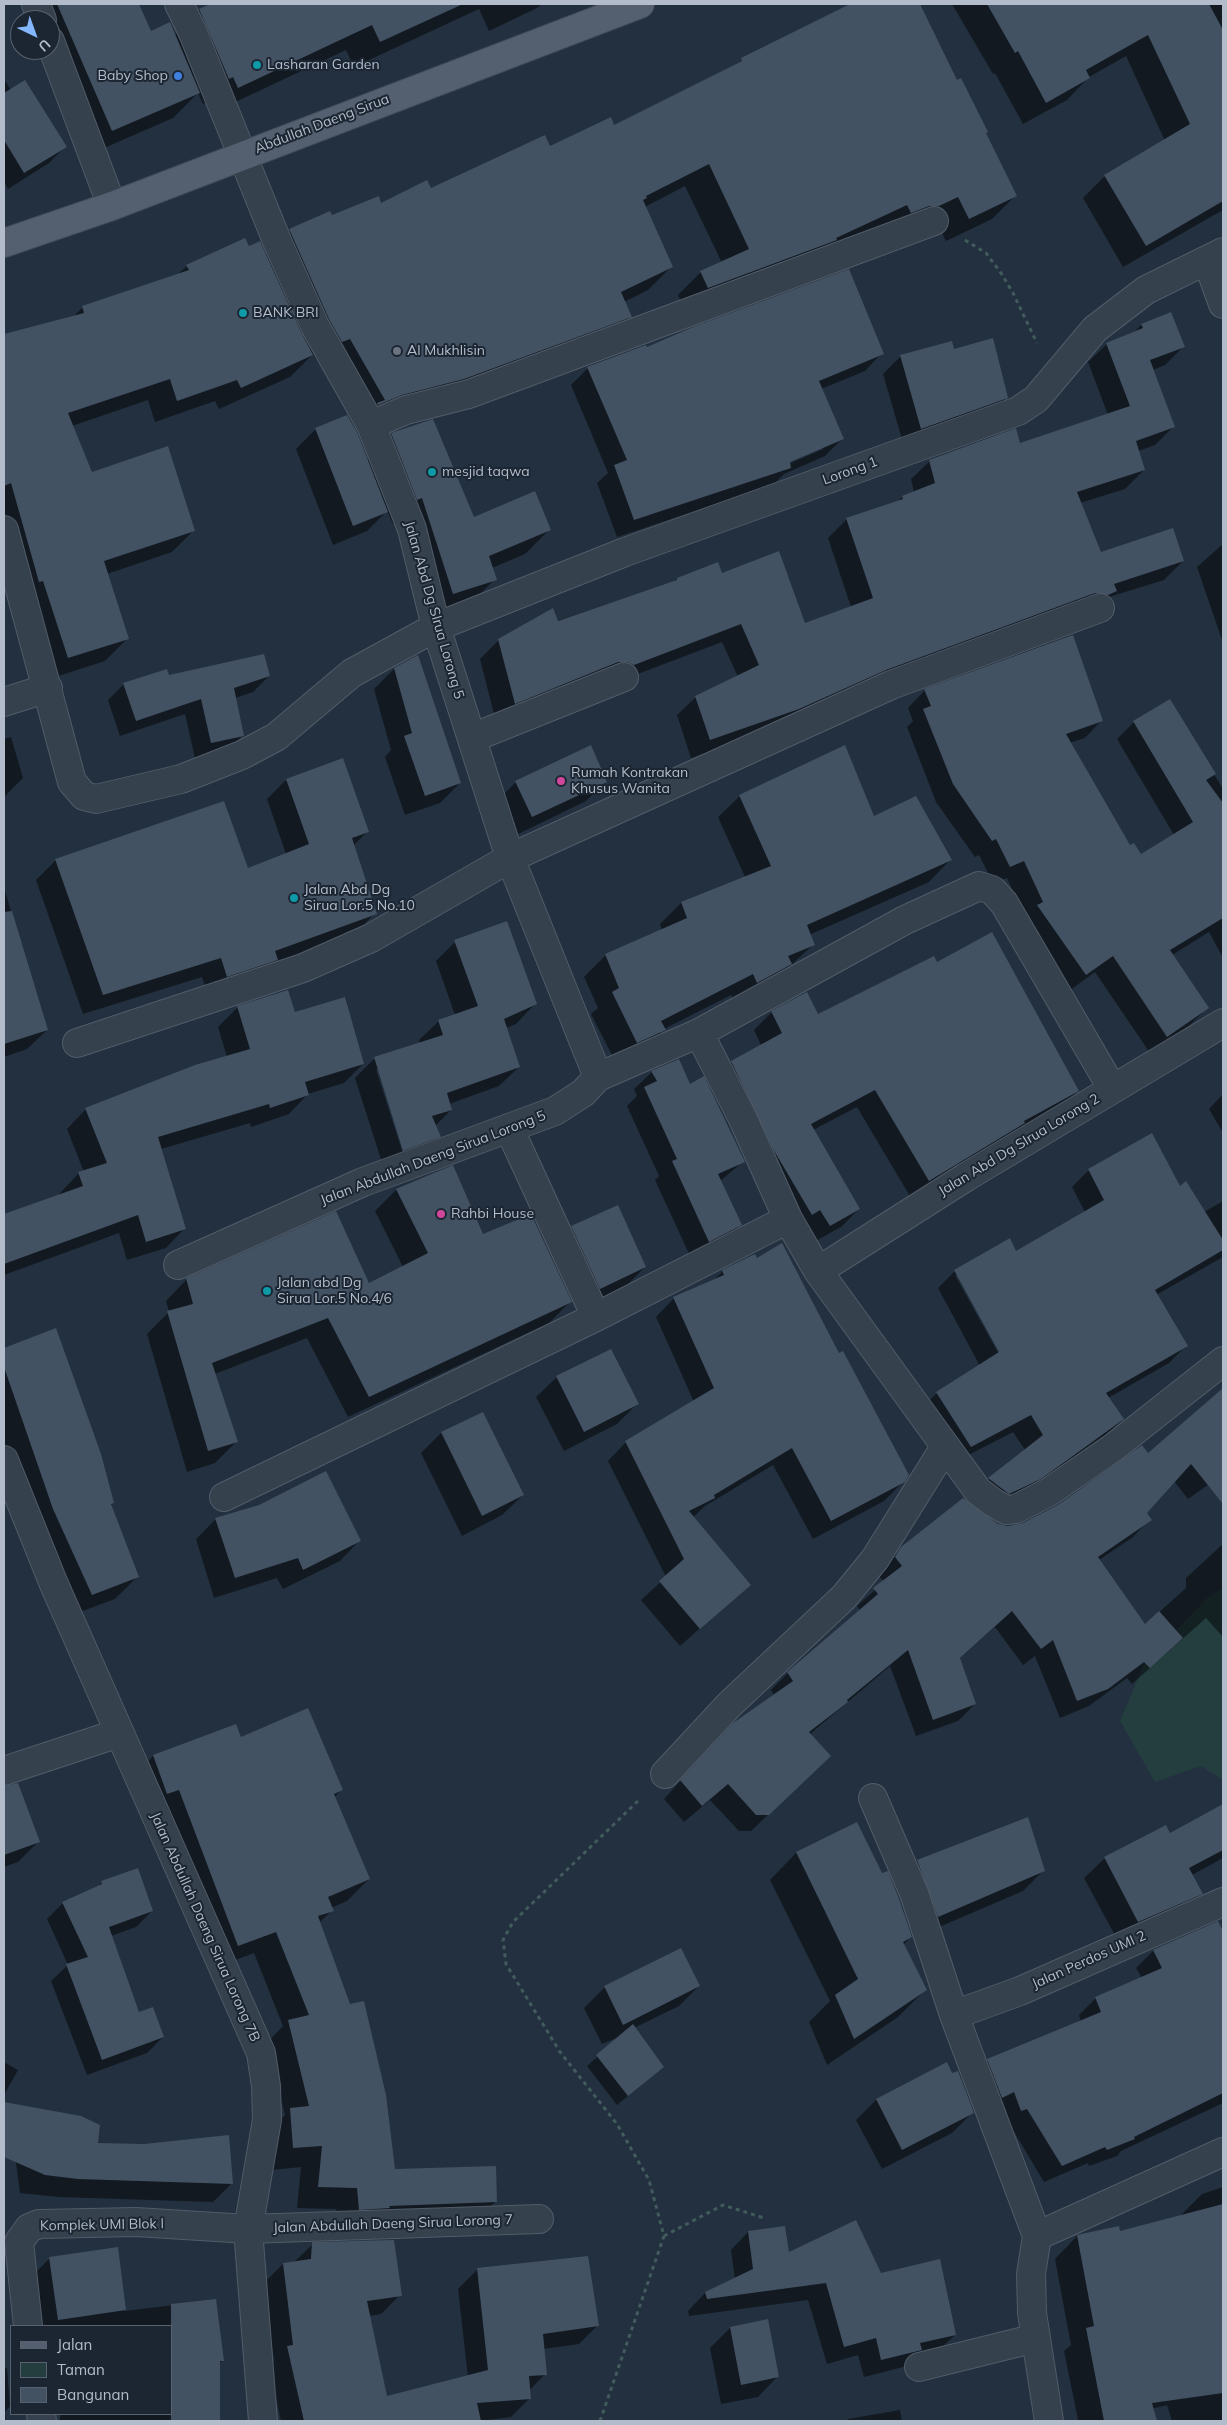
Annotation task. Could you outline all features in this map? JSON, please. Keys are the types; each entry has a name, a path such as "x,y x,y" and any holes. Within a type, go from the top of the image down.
{"main road":[{"name":"Abdullah Daeng Sirua","path":"4,243 112,206 640,4"}],"street":[{"name":"Jalan Abd Dg SIrua Lorong 5","path":"179,4 194,33 241,156 315,326 371,425 412,529 436,627 510,858 598,1077"},
{"path":"57,60 112,206"},
{"path":"371,425 406,410 469,394 934,221"},
{"path":"1215,256 1223,304"},
{"name":"Lorong 1","path":"4,530 72,782 84,796 96,799 182,779 242,755 276,736 352,672 436,627 625,552 1018,411 1036,399 1095,330 1129,303 1146,290 1215,256"},
{"path":"77,1043 303,968 371,938 510,858 891,685 1100,608"},
{"path":"472,738 624,677"},
{"path":"4,702 48,688"},
{"path":"598,1077 699,1033 905,920 978,886 992,890 1004,903 1112,1088"},
{"name":"Jalan Abd Dg SIrua Lorong 2","path":"818,1271 966,1176 1223,1023"},
{"path":"699,1033 743,1119 788,1219 818,1271 944,1447 978,1491 1006,1510 1016,1509 1049,1492 1114,1447 1223,1361"},
{"name":"Jalan Abdullah Daeng Sirua Lorong 5","path":"178,1265 364,1182 555,1111 584,1093 598,1077"},
{"path":"509,1128 596,1317"},
{"path":"224,1497 596,1317 788,1219"},
{"path":"665,1774 728,1705 844,1597 875,1559 944,1447"},
{"name":"Jalan Abdullah Daeng Sirua Lorong 7B","path":"4,1460 53,1582 261,2053 266,2086 266,2120 248,2229 263,2421"},
{"path":"4,1771 119,1733"},
{"path":"873,1798 914,1893 954,2015 1037,2236 1031,2274 1032,2313 1049,2421"},
{"name":"Jalan Perdos UMI 2","path":"954,2015 1020,1991 1223,1902"},
{"path":"1037,2236 1223,2152"},
{"name":"Jalan Abdullah Daeng Sirua Lorong 7","path":"248,2229 539,2219"},
{"name":"Komplek UMI Blok I","path":"28,2325 19,2247 23,2233 29,2228 39,2224 136,2222 248,2229"},
{"path":"919,2367 1036,2338"}],"path":[{"path":"934,221 986,253 1013,293 1054,379"},
{"path":"600,2421 664,2236 649,2180 617,2124 560,2052 506,1964 503,1940 513,1922 665,1774"},
{"path":"664,2236 724,2205 764,2218"}],"green space":[{"path":"1223,1588 1223,1780 1201,1766 1155,1782 1120,1721 1144,1664 1207,1598"}],"building":[{"path":"57,4 139,4 151,31 170,22 200,93 112,131"},
{"name":"Lasharan Garden","path":"210,4 463,4 380,42 372,25 238,88 233,77 229,79 199,9"},
{"path":"850,4 920,4 957,80 961,78 1017,196 969,219 958,197 939,206 929,206 911,213 907,205 836,238 837,240 708,288 700,271 749,249 709,164 646,196 647,198 643,200 673,267 621,292 632,317 464,379 402,395 378,405 377,403 385,400 350,339 342,342 329,319 289,229 330,211 332,215 379,196 381,203 427,180 431,188 545,135 550,146 611,117 614,125 742,61 741,58"},
{"path":"987,4 1209,4 1223,30 1223,201 1146,246 1104,175 1190,124 1148,35 1086,70 1090,78 1046,103 1018,51 1015,53"},
{"path":"25,80 67,147 24,173 4,140 4,93"},
{"path":"245,238 249,246 260,241 313,355 241,388 237,380 177,401 170,379 68,413 92,472 168,446 195,531 104,561 129,639 68,658 43,581 39,582 11,483 4,486 4,334 84,313 82,306 189,270 186,265"},
{"path":"849,269 884,354 819,381 844,439 790,462 791,468 634,520 614,465 627,460 587,367 646,345 647,347 693,327"},
{"path":"1171,312 1185,347 1150,360 1175,427 1136,441 1145,470 1077,492 1101,552 1173,528 1184,561 1114,584 1117,591 1108,595 1095,593 886,670 799,709 710,740 695,696 759,665 741,624 634,665 627,662 618,662 515,704 498,639 553,608 558,621 677,580 677,578 718,562 722,573 779,551 805,623 873,598 846,518 903,499 902,496 935,483 929,460 1016,428 1020,443 1130,406 1106,343 1143,328 1141,324"},
{"path":"993,338 1008,398 921,429 900,355 952,341 954,349"},
{"path":"347,415 357,432 388,512 353,526 315,428"},
{"path":"433,419 474,517 535,491 551,530 489,556 497,580 453,594 422,498 417,500 391,433"},
{"path":"1073,635 1103,721 1066,734 1130,845 1134,843 1141,854 1193,822 1133,721 1170,699 1216,774 1206,780 1223,803 1223,918 1170,950 1209,1008 1167,1037 1113,956 1086,975 1037,905 1043,902 1024,861 1010,867 996,839 992,841 953,784 923,709 931,706 924,689"},
{"path":"264,654 270,676 234,688 244,736 211,743 201,699 136,721 123,683 167,669 169,675"},
{"path":"418,655 461,783 425,796 404,736 412,733 394,668"},
{"name":"Rumah Kontrakan Khusus Wanita","path":"591,745 607,782 532,817 515,781"},
{"path":"845,745 874,816 916,796 952,860 807,925 815,945 788,956 792,964 757,983 753,974 661,1021 666,1030 637,1043 612,992 619,988 605,954 687,918 681,902 771,866 739,795"},
{"path":"343,758 369,832 352,838 377,914 275,951 278,960 227,977 221,958 103,995 55,859 224,801 248,868 309,844 286,779"},
{"path":"12,911 48,1030 4,1044 4,912"},
{"path":"507,921 537,1004 504,1019 520,1067 447,1093 452,1110 432,1116 441,1137 403,1151 374,1057 443,1035 438,1020 478,1006 454,940"},
{"path":"992,932 1079,1091 1024,1121 1025,1123 929,1181 875,1090 811,1124 860,1209 830,1226 820,1210 812,1215 773,1149 731,1061 782,1033 771,1011 807,992 818,1014 934,956 937,962"},
{"path":"288,990 295,1012 345,997 364,1064 305,1082 309,1095 270,1108 269,1104 158,1137 186,1229 146,1242 138,1215 4,1264 4,1214 83,1186 78,1172 107,1163 85,1108 195,1065 250,1049 237,1006"},
{"path":"679,1059 690,1084 704,1076 745,1162 718,1174 742,1225 709,1242 672,1161 677,1159 644,1087 657,1081 651,1071"},
{"path":"1152,1133 1180,1186 1186,1181 1223,1240 1223,1250 1155,1290 1188,1346 1106,1393 1124,1419 1041,1479 1009,1494 988,1478 1043,1435 1031,1415 971,1447 936,1392 999,1352 954,1270 1010,1238 1016,1251 1104,1200 1088,1169"},
{"path":"453,1165 483,1234 531,1214 572,1302 369,1397 328,1318 212,1363 238,1442 208,1451 167,1311 193,1304 186,1278 336,1211 369,1283 428,1253 396,1189"},
{"path":"618,1205 646,1267 600,1289 571,1226"},
{"path":"782,1243 839,1353 843,1351 909,1475 905,1482 831,1521 792,1448 714,1495 715,1498 689,1511 751,1585 700,1629 659,1581 684,1559 625,1441 714,1388 673,1297 724,1275 722,1270 755,1254 757,1258"},
{"path":"56,1328 101,1454 114,1503 111,1504 139,1577 92,1595 53,1509 4,1367 4,1348"},
{"path":"611,1349 639,1404 584,1432 556,1376"},
{"path":"1223,1388 1223,1504 1191,1464 1147,1513 1152,1520 1098,1557 1145,1624 1159,1611 1183,1638 1150,1668 1144,1662 1108,1689 1077,1701 1053,1640 1041,1649 1012,1611 960,1658 976,1704 933,1720 908,1650 847,1700 848,1702 809,1732 831,1756 769,1815 756,1815 728,1784 702,1806 680,1780 733,1723 793,1681 787,1672 878,1594 873,1588 902,1566 895,1557 901,1547 963,1498 998,1524 1008,1526 1023,1523 1058,1505 1142,1445 1148,1453"},
{"path":"483,1412 524,1495 482,1516 441,1432"},
{"path":"326,1471 361,1541 303,1570 298,1558 235,1578 215,1518 259,1505"},
{"path":"308,1708 343,1790 334,1794 370,1879 328,1897 334,1911 318,1916 350,2004 364,2001 386,2095 395,2169 496,2166 497,2202 389,2206 390,2208 359,2210 357,2188 318,2187 322,2146 293,2148 290,2108 309,2106 288,2020 309,2015 276,1932 238,1946 179,1790 167,1794 153,1755 236,1724 241,1737"},
{"path":"18,1783 40,1842 4,1855 4,1786"},
{"path":"1223,1804 1223,1850 1189,1868 1203,1894 1138,1922 1104,1857 1166,1825 1170,1833"},
{"path":"1028,1817 1045,1871 938,1917 917,1860"},
{"path":"857,1822 882,1873 888,1871 912,1937 903,1942 927,1990 854,2039 835,1995 858,1979 796,1852"},
{"path":"138,1868 153,1911 109,1927 139,2012 153,2007 164,2037 102,2060 66,1964 88,1957 62,1902 102,1884 101,1881"},
{"path":"1218,1921 1223,1931 1223,2093 1134,2137 1135,2139 1107,2150 1105,2147 1062,2166 1027,2109 1021,2111 1014,2092 1002,2098 987,2059 1101,2012 1095,1997 1162,1968 1153,1950"},
{"path":"681,1948 700,1986 623,2025 604,1986"},
{"path":"633,2024 664,2067 628,2096 596,2055"},
{"path":"947,2062 952,2073 958,2071 974,2113 902,2150 876,2099"},
{"path":"4,2102 81,2116 100,2125 98,2143 144,2144 229,2135 233,2184 78,2179 45,2175 4,2157"},
{"path":"1223,2204 1223,2393 1152,2403 1157,2421 1104,2421 1086,2328 1094,2326 1077,2235 1119,2226 1120,2231"},
{"path":"856,2220 881,2273 940,2259 956,2335 920,2343 922,2350 881,2360 876,2338 844,2347 826,2283 707,2299 705,2292 753,2269 748,2231 785,2226 789,2252"},
{"path":"394,2240 402,2296 367,2301 387,2396 488,2370 477,2268 588,2256 599,2326 543,2334 547,2375 529,2376 531,2399 477,2403 481,2421 304,2421 287,2346 293,2345 283,2263 311,2259 312,2242"},
{"path":"118,2247 126,2310 58,2320 49,2257"},
{"path":"216,2299 224,2361 220,2361 220,2421 171,2421 171,2304"},
{"path":"768,2319 779,2377 741,2385 730,2327"}],"place":[{"name":"Lasharan Garden","path":"257,65"},
{"name":"Baby Shop","path":"178,76"},
{"name":"BANK BRI","path":"243,313"},
{"name":"Al Mukhlisin","path":"397,351"},
{"name":"mesjid taqwa","path":"432,472"},
{"name":"Rumah Kontrakan Khusus Wanita","path":"561,781"},
{"name":"Jalan Abd Dg Sirua Lor.5 No.10","path":"294,898"},
{"name":"Rahbi House","path":"441,1214"},
{"name":"Jalan abd Dg Sirua Lor.5 No.4/6","path":"267,1291"}]}
